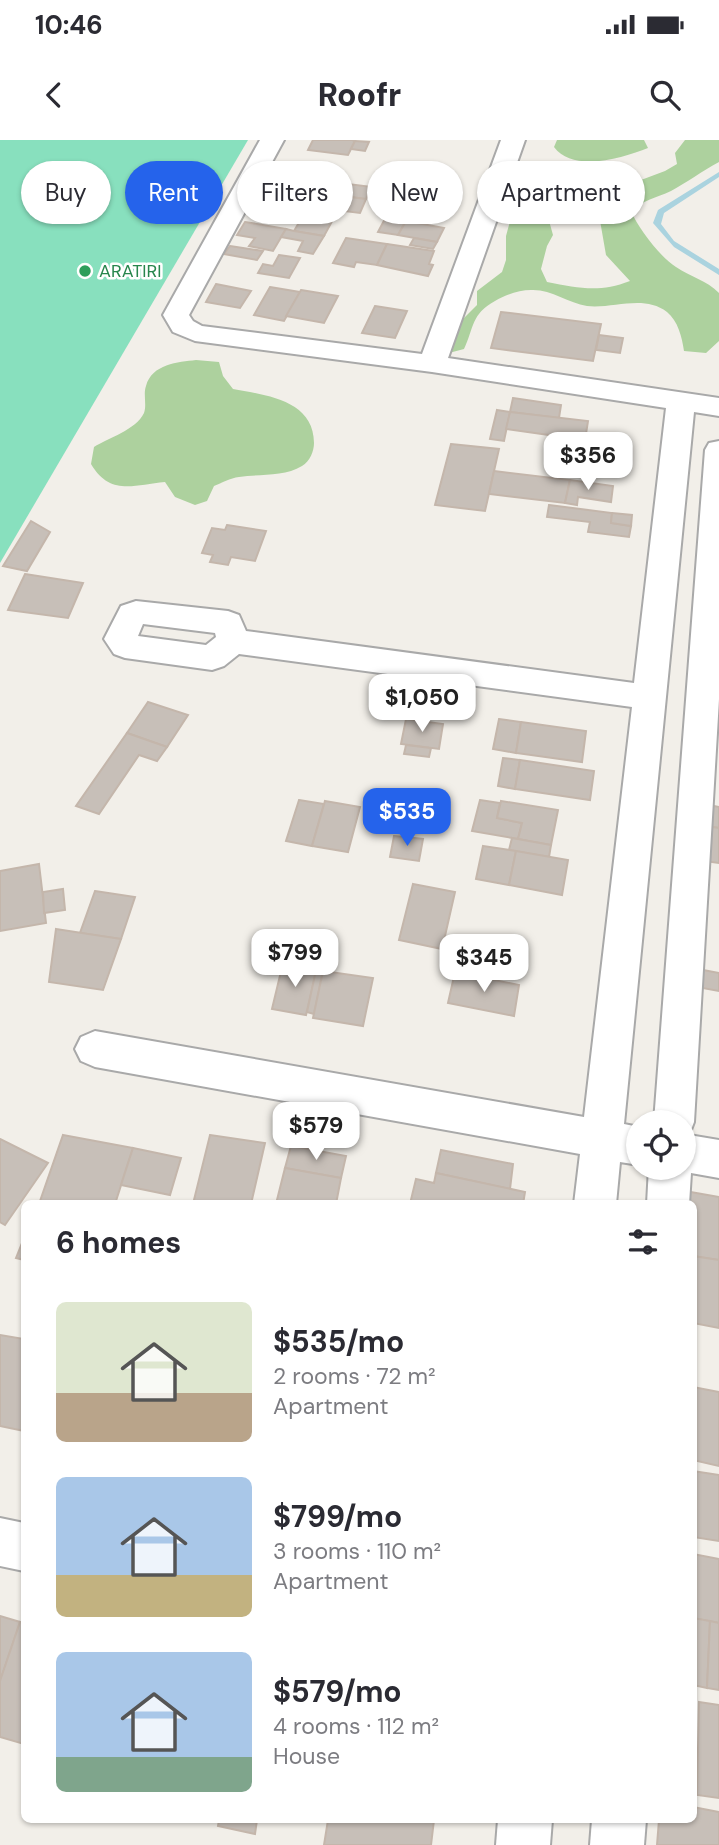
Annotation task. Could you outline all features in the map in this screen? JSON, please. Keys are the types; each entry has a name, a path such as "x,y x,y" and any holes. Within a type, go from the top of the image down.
{"street":[{"path":"272,140 176,315 182,326 195,333 432,364 719,407"},
{"path":"432,364 513,140"},
{"path":"597,1200 621,1143 648,697 681,402"},
{"path":"675,1110 719,450"},
{"path":"233,640 648,697"},
{"path":"95,1049 621,1143"},
{"path":"696,1155 719,1159"},
{"path":"668,1200 669,1180"},
{"path":"0,1542 21,1546"},
{"path":"523,1845 526,1823"},
{"path":"617,1845 619,1823"}],"green space":[{"name":"ARATIRI","path":"0,140 248,140 223,183 223,161 125,161 125,224 199,224 0,563"},
{"path":"557,140 644,140 648,148 612,159 586,161 573,160 554,147"},
{"path":"685,140 719,140 719,162 671,191 645,202 645,178 677,164 675,153"},
{"path":"509,224 550,224 553,235 541,269 547,282 589,288 608,287 630,281 606,255 601,224 638,224 664,257 719,293 719,341 706,353 684,351 677,325 667,312 658,307 638,303 587,306 546,292 531,290 508,295 487,306 477,316 464,349 445,354 455,327 477,305 477,291 502,272 506,260 506,236"},
{"path":"196,360 219,362 223,376 233,389 273,397 297,409 306,417 312,429 314,446 311,456 295,470 229,479 214,486 207,501 195,505 175,497 165,482 123,486 106,481 91,464 94,447 128,429 140,419 145,410 146,386 154,373 166,366"}],"water":[{"path":"719,172 719,177 664,213 661,224 674,241 719,269 719,275 674,247 653,223 658,210"}],"building":[{"path":"313,140 355,141 348,155 308,150"},
{"path":"355,141 369,142 365,151 351,149"},
{"path":"353,185 367,186 366,199 353,197"},
{"path":"353,197 366,199 360,213 353,212"},
{"path":"244,224 286,229 273,251 249,246 255,238 237,235"},
{"path":"298,224 331,224 324,236 294,231"},
{"path":"382,224 404,224 398,235 378,232"},
{"path":"404,224 444,228 437,242 398,235"},
{"path":"286,229 324,236 313,254 298,251 303,241 281,237"},
{"path":"346,238 387,244 377,265 356,262 354,267 333,263"},
{"path":"414,238 437,242 433,249 410,245"},
{"path":"387,244 434,251 429,264 433,265 428,276 377,265"},
{"path":"230,246 263,251 257,260 224,254"},
{"path":"279,255 300,258 289,278 258,273 263,264 273,266"},
{"path":"216,284 251,291 240,308 206,302"},
{"path":"270,287 300,292 284,321 254,315"},
{"path":"301,290 338,296 324,323 286,316"},
{"path":"375,306 407,311 395,338 362,333"},
{"path":"501,312 601,324 593,361 491,348"},
{"path":"599,335 623,338 620,353 596,350"},
{"path":"513,398 561,405 559,418 510,412"},
{"path":"497,410 510,412 504,441 490,439"},
{"path":"510,412 588,421 585,440 506,429"},
{"path":"451,444 499,449 485,511 435,505"},
{"path":"494,471 570,480 565,503 489,494"},
{"path":"570,480 613,486 611,502 578,497 577,505 565,503"},
{"path":"549,505 612,513 611,523 631,526 629,537 588,532 590,522 547,517"},
{"path":"612,513 632,515 631,526 611,523"},
{"path":"31,521 50,532 27,571 3,566"},
{"path":"227,525 266,531 255,561 231,557 228,565 210,562 213,555 202,553 212,528 225,530"},
{"path":"25,574 83,583 68,618 8,610"},
{"path":"148,702 188,715 167,747 127,733"},
{"path":"406,719 443,724 439,749 401,744"},
{"path":"499,719 521,722 516,753 493,749"},
{"path":"521,722 586,731 582,762 516,753"},
{"path":"127,733 167,747 157,761 139,755 99,814 76,806"},
{"path":"406,745 431,748 429,757 404,754"},
{"path":"503,758 520,760 515,789 498,786"},
{"path":"520,760 594,771 590,800 515,789"},
{"path":"299,800 324,804 312,846 286,841"},
{"path":"480,800 500,803 497,818 522,823 518,839 472,831"},
{"path":"325,801 360,807 348,852 312,846"},
{"path":"501,801 558,810 551,845 518,839 522,823 497,818"},
{"path":"709,805 719,807 719,828 706,826"},
{"path":"706,826 719,828 719,863 704,861"},
{"path":"394,836 423,839 419,861 390,857"},
{"path":"512,838 551,845 549,857 509,850"},
{"path":"483,846 516,851 509,885 476,879"},
{"path":"516,851 568,860 562,895 509,885"},
{"path":"39,864 46,923 0,931 0,871"},
{"path":"413,884 455,892 442,949 399,940"},
{"path":"63,889 65,910 44,913 43,892"},
{"path":"95,891 135,897 121,939 80,933"},
{"path":"56,929 121,939 103,990 49,982"},
{"path":"283,963 317,968 306,1015 272,1009"},
{"path":"698,969 719,973 719,991 697,987"},
{"path":"316,970 323,971 314,1014 307,1012"},
{"path":"323,971 373,978 363,1026 313,1018"},
{"path":"455,972 519,985 514,1016 448,1003"},
{"path":"63,1135 133,1148 116,1200 40,1200"},
{"path":"210,1135 265,1143 252,1200 194,1200"},
{"path":"0,1139 48,1163 5,1225 0,1222"},
{"path":"291,1146 346,1156 341,1178 285,1168"},
{"path":"133,1148 181,1158 170,1195 121,1185"},
{"path":"441,1150 513,1164 510,1189 436,1173"},
{"path":"285,1168 341,1178 337,1200 277,1200"},
{"path":"436,1173 525,1192 524,1200 411,1200 416,1179 434,1183"},
{"path":"685,1191 719,1197 719,1260 697,1257 697,1200 685,1200"},
{"path":"21,1246 21,1259 16,1258"},
{"path":"697,1257 719,1260 719,1328 697,1324"},
{"path":"0,1335 21,1338 21,1430 0,1426"},
{"path":"697,1388 719,1392 719,1466 697,1461"},
{"path":"697,1472 719,1475 719,1541 697,1538"},
{"path":"697,1555 719,1559 719,1623 697,1619"},
{"path":"0,1616 20,1622 0,1681"},
{"path":"697,1619 710,1621 707,1688 697,1686"},
{"path":"710,1621 719,1623 719,1690 707,1688"},
{"path":"21,1622 21,1743 0,1737 0,1681"},
{"path":"699,1702 719,1705 719,1798 697,1795"},
{"path":"697,1808 719,1812 719,1845 657,1845 659,1823 697,1823"},
{"path":"218,1823 257,1823 255,1834 218,1826"},
{"path":"328,1823 434,1823 431,1845 324,1845"}],"place":[{"name":"ARATIRI","path":"85,271"}]}
